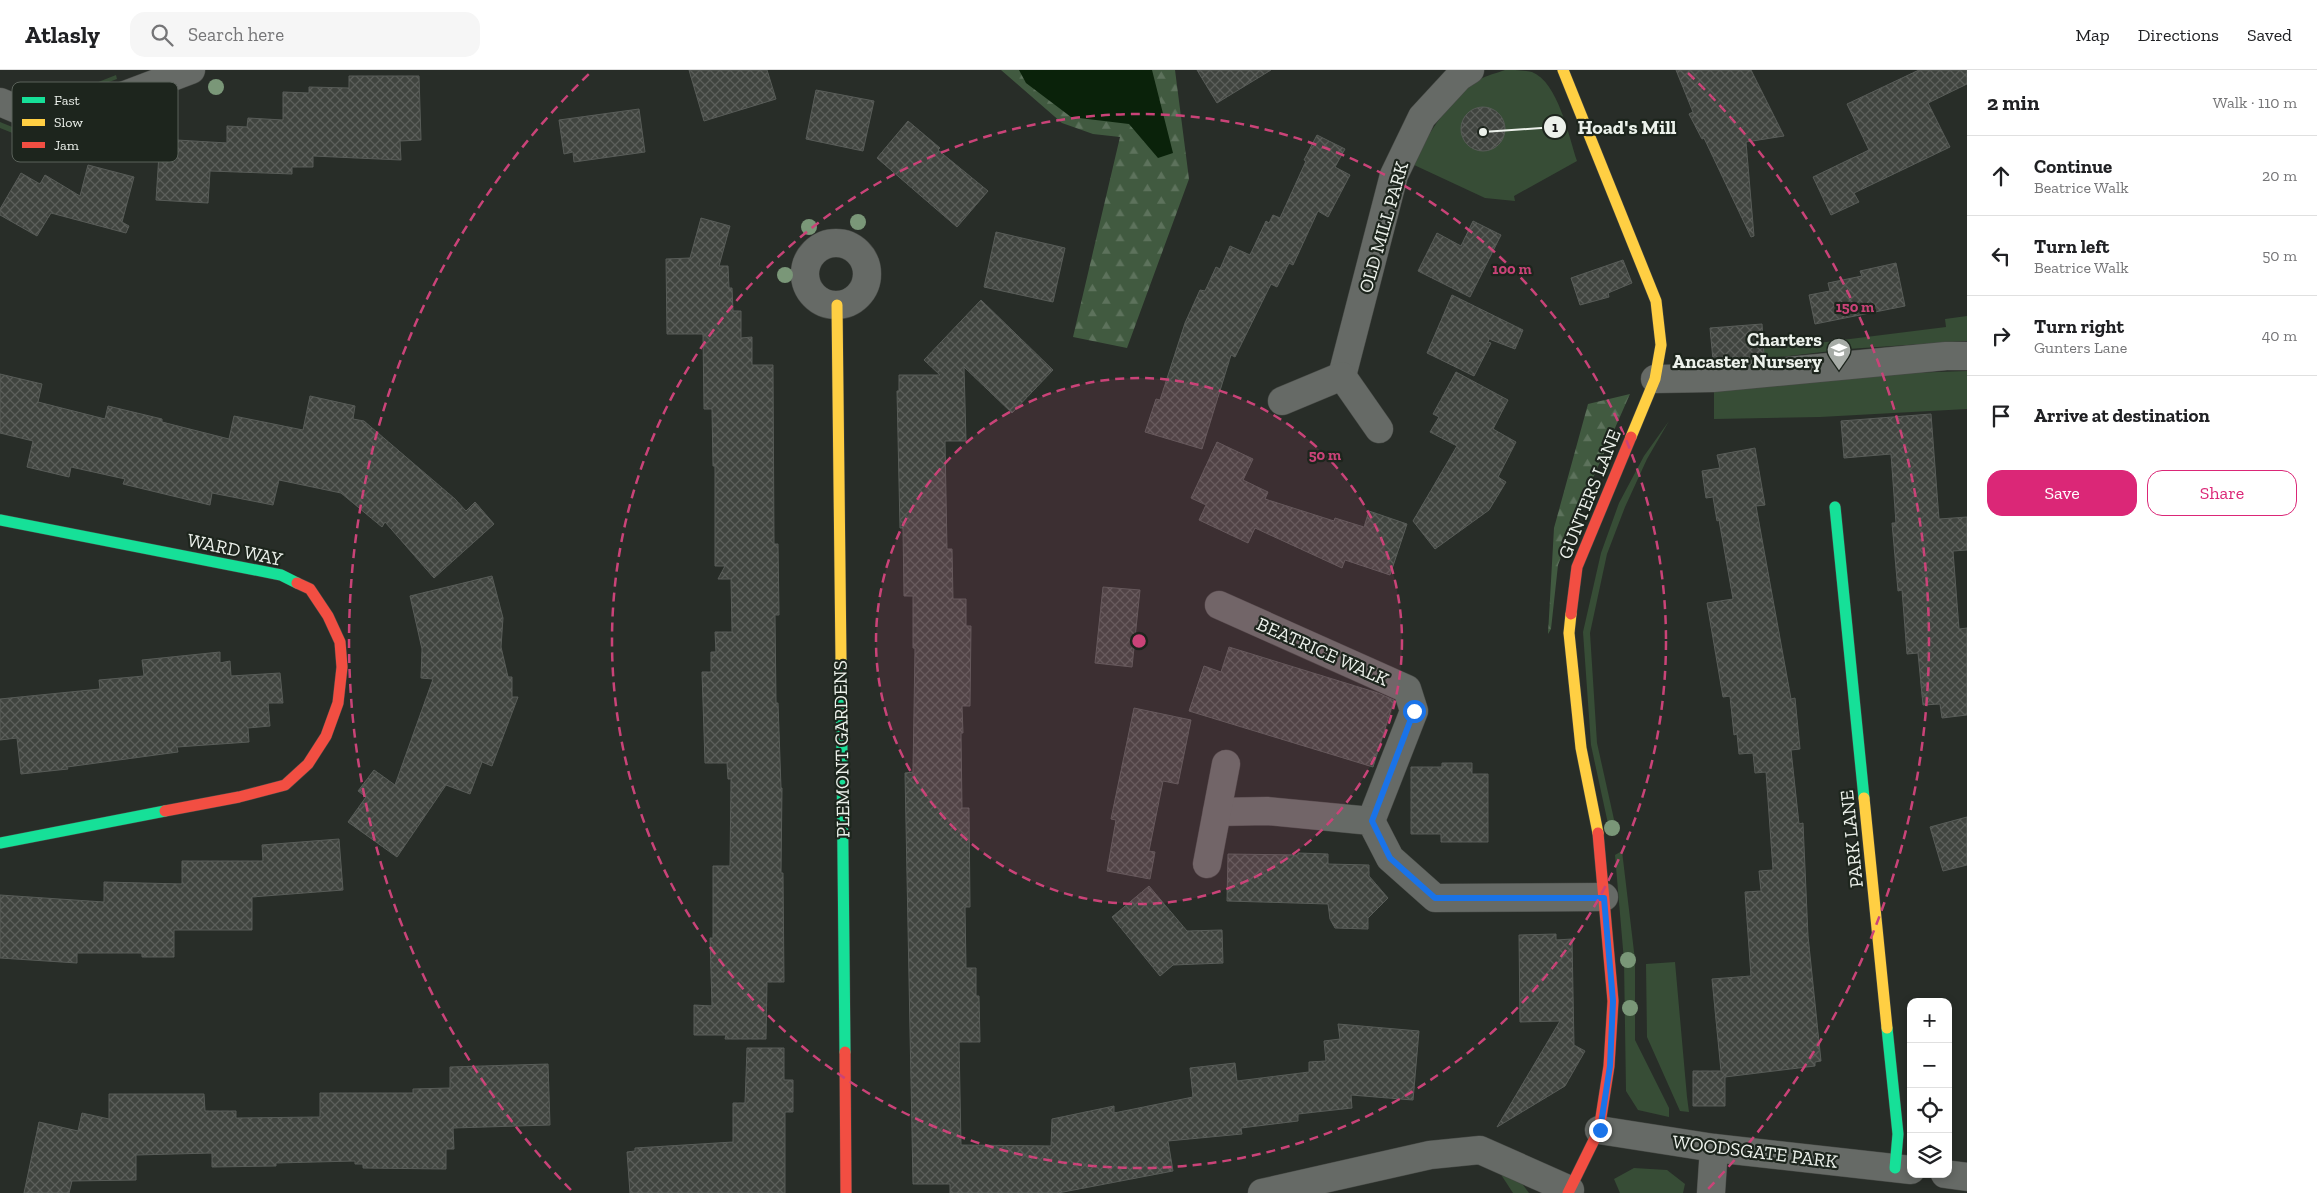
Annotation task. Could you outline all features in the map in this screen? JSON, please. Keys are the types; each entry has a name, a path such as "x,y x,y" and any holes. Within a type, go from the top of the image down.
{"street":[{"path":"159,82 191,70"},
{"name":"OLD MILL PARK","path":"1342,376 1394,175 1422,117 1459,77 1470,70"},
{"name":"GUNTERS LANE","path":"1562,70 1656,301 1661,345 1655,378 1577,567 1569,633 1580,748 1600,846 1613,1001 1610,1066 1600,1130 1569,1192"},
{"path":"0,102 12,107"},
{"name":"PLEMONT GARDENS","path":"837,306 846,1193"},
{"path":"1655,378 1713,378 1946,356 1967,356"},
{"path":"1282,402 1342,376 1379,429"},
{"name":"PARK LANE","path":"1835,507 1903,1169"},
{"name":"WARD WAY","path":"0,520 281,575 310,589 328,616 340,642 342,667 338,703 326,736 308,764 285,784 239,797 0,843"},
{"name":"BEATRICE WALK","path":"1219,605 1407,689 1414,711 1372,821"},
{"path":"1207,864 1226,764"},
{"path":"1217,812 1267,811 1372,821 1390,858 1435,898 1604,898"},
{"name":"WOODSGATE PARK","path":"1600,1130 1714,1148 1903,1169"},
{"path":"1711,1193 1714,1148"},
{"path":"1262,1193 1430,1155 1480,1150 1569,1192"},
{"path":"1952,1175 1967,1177"}],"shaded area":[{"path":"1019,70 1152,70 1173,153 1158,158 1129,124 1071,117 1026,83"},
{"path":"1505,70 1532,72 1549,87 1561,111 1577,161 1514,196 1515,201 1485,198 1412,164 1433,129 1458,97 1479,80"},
{"path":"116,75 117,79 109,82 98,82"},
{"path":"0,122 12,127 12,133 0,128"},
{"path":"1967,316 1967,341 1848,349 1711,365 1705,361 1764,356 1764,345 1818,343 1946,327 1945,319"},
{"path":"1967,371 1967,409 1820,417 1714,419 1714,392 1849,375"},
{"path":"1669,421 1647,459 1625,507 1607,554 1590,633 1597,743 1617,833 1610,833 1591,745 1583,632 1601,553 1619,503 1644,456"},
{"path":"1622,851 1635,960 1635,1040 1669,1108 1669,1117 1638,1110 1626,1091 1624,961 1615,855"},
{"path":"1675,962 1689,1112 1680,1111 1647,1037 1646,964"},
{"path":"1634,1168 1667,1170 1685,1184 1683,1193 1620,1193 1614,1179"},
{"path":"1498,1170 1515,1174 1529,1193 1513,1193"}],"green space":[{"path":"1001,70 1175,70 1189,179 1127,348 1073,337 1120,137 1093,134 1062,123"},
{"path":"1630,394 1578,512 1558,565 1551,629 1548,634 1554,528 1588,404"}],"building":[{"path":"689,70 767,70 776,99 704,121"},
{"path":"1197,70 1271,70 1217,103"},
{"path":"1676,70 1751,70 1784,136 1746,142 1754,236 1751,237 1704,138 1702,139 1689,114 1693,112"},
{"path":"1919,70 1967,70 1967,84 1928,103 1950,147 1854,193 1859,202 1831,215 1813,177 1869,150 1847,104"},
{"path":"349,76 419,76 421,140 400,141 401,160 313,156 313,167 292,167 292,174 210,171 208,203 156,200 158,162 178,162 178,140 227,143 227,126 247,127 248,118 283,120 283,92 309,93 309,87 349,88"},
{"path":"816,90 874,101 863,151 806,139"},
{"path":"1483,107 1495,111 1501,117 1505,129 1501,141 1495,147 1483,151 1471,147 1465,141 1461,129 1465,117 1471,111"},
{"path":"639,109 645,152 574,162 573,152 564,154 559,120"},
{"path":"908,121 940,148 938,150 988,191 957,227 877,158"},
{"path":"1317,135 1345,149 1335,167 1350,175 1328,217 1318,211 1293,265 1289,263 1277,287 1271,284 1235,357 1231,355 1202,449 1145,432 1156,399 1160,400 1185,323 1200,290 1205,291 1216,267 1220,269 1230,246 1250,255 1266,221 1269,223 1273,215 1280,218 1306,161 1304,160"},
{"path":"88,165 134,177 122,222 129,226 126,233 51,213 37,236 0,215 0,209 21,173 40,184 45,175 80,196"},
{"path":"701,218 730,226 719,266 728,266 729,288 732,288 733,311 741,311 741,338 752,337 752,365 773,365 774,544 778,544 779,615 775,615 776,703 778,703 782,788 781,873 783,873 784,982 767,982 766,1039 725,1039 726,1035 694,1035 694,1005 712,1006 710,938 713,938 713,866 730,866 731,779 728,779 727,763 705,763 702,672 711,672 711,652 716,652 715,632 732,632 731,579 718,579 725,566 715,566 715,466 713,466 712,409 704,409 703,334 667,334 666,259 690,258"},
{"path":"1473,221 1501,235 1470,297 1418,271 1437,233 1461,246"},
{"path":"996,232 1065,248 1053,302 984,287"},
{"path":"1623,260 1632,283 1608,293 1609,297 1580,305 1571,278"},
{"path":"1896,263 1905,306 1815,324 1809,295 1830,291 1828,283 1862,276 1860,271"},
{"path":"1452,295 1523,330 1515,349 1489,339 1488,342 1491,343 1474,376 1427,353"},
{"path":"981,300 1053,370 1012,413 964,367 966,441 945,441 947,549 952,549 953,599 966,599 966,626 971,626 970,706 962,706 962,808 969,808 970,907 965,907 966,968 976,968 976,996 979,996 980,1042 959,1042 961,1145 1051,1146 1052,1119 1114,1106 1114,1113 1193,1097 1190,1068 1235,1063 1237,1081 1309,1072 1309,1062 1326,1061 1324,1041 1340,1039 1338,1024 1419,1031 1413,1100 1351,1095 1352,1108 1298,1114 1298,1121 1241,1128 1242,1134 1168,1141 1173,1171 1058,1193 950,1193 950,1184 913,1184 905,773 913,772 915,648 913,648 913,596 904,596 903,528 900,528 897,391 899,391 899,375 940,375 924,360"},
{"path":"1762,324 1764,356 1713,360 1710,328"},
{"path":"1456,372 1508,400 1493,429 1516,442 1498,477 1506,482 1489,510 1435,549 1413,521 1457,446 1430,432 1439,417 1433,414"},
{"path":"0,374 42,384 38,402 105,419 108,406 162,419 162,422 229,439 234,416 303,430 310,396 355,406 353,419 364,421 455,499 466,511 475,502 494,524 434,578 385,522 382,527 341,493 279,480 273,505 212,493 210,505 123,484 125,479 71,467 69,477 27,467 33,441 0,433"},
{"path":"1931,414 1939,519 1967,517 1967,550 1953,551 1959,629 1967,628 1967,715 1942,718 1940,704 1923,705 1918,653 1907,654 1902,590 1898,591 1892,523 1896,523 1891,454 1844,458 1841,421"},
{"path":"1217,442 1253,459 1243,480 1268,492 1265,499 1334,521 1335,518 1364,527 1369,511 1407,524 1390,575 1345,560 1342,568 1255,528 1248,543 1199,520 1206,505 1191,498"},
{"path":"1755,448 1765,505 1756,506 1791,699 1795,698 1800,749 1791,750 1799,824 1803,823 1808,936 1821,1061 1815,1062 1815,1066 1725,1077 1725,1106 1693,1106 1693,1071 1721,1071 1712,979 1751,976 1745,892 1761,891 1759,871 1773,870 1766,772 1755,773 1753,753 1739,754 1737,734 1734,735 1730,696 1723,697 1707,603 1733,599 1719,520 1717,521 1713,497 1706,498 1702,471 1720,468 1717,455"},
{"path":"492,576 503,618 501,647 508,677 512,677 512,697 518,697 492,766 482,762 470,794 446,785 397,857 348,822 366,797 358,791 374,770 395,785 433,679 421,678 422,649 410,596"},
{"path":"1103,587 1140,590 1132,667 1095,663"},
{"path":"1229,647 1378,693 1394,700 1373,767 1189,711 1204,666 1221,672"},
{"path":"220,652 220,663 230,661 231,676 280,673 283,703 268,703 270,726 248,728 249,742 177,747 178,752 67,767 68,769 21,774 17,738 0,740 0,699 100,689 99,680 144,676 142,660"},
{"path":"1134,708 1191,720 1178,784 1163,781 1149,851 1155,852 1150,879 1107,871 1116,820 1111,819"},
{"path":"1442,763 1472,763 1472,774 1488,774 1488,842 1441,842 1441,834 1411,834 1411,767 1442,767"},
{"path":"1967,817 1967,865 1943,871 1930,827"},
{"path":"339,839 343,890 252,897 252,930 174,930 174,957 142,957 142,953 77,953 77,963 0,958 0,895 104,902 104,882 182,884 182,861 263,861 262,845"},
{"path":"1298,853 1328,854 1328,864 1369,865 1369,876 1388,898 1368,918 1368,929 1335,928 1330,919 1328,904 1227,901 1228,854 1298,855"},
{"path":"1149,886 1187,931 1222,930 1223,963 1173,965 1160,976 1112,917"},
{"path":"1556,934 1556,940 1572,939 1574,1045 1585,1051 1565,1086 1497,1127 1560,1021 1520,1022 1519,935"},
{"path":"747,1048 784,1048 784,1080 793,1080 793,1112 785,1112 785,1193 630,1193 627,1152 635,1151 635,1148 733,1142 733,1103 745,1103"},
{"path":"548,1064 550,1125 453,1128 454,1149 446,1149 446,1169 363,1168 363,1164 355,1164 355,1161 276,1163 276,1166 212,1167 212,1153 136,1155 136,1180 72,1181 69,1193 24,1193 39,1122 78,1131 82,1113 109,1119 109,1094 204,1094 205,1111 236,1111 236,1118 320,1117 320,1093 413,1093 413,1089 450,1088 450,1067"}],"traffic: fast":[{"path":"1835,507 1864,798"},
{"path":"0,520 281,575 297,583"},
{"path":"841,660 845,1052"},
{"path":"0,843 165,811"},
{"path":"1887,1028 1898,1134 1895,1168"}],"traffic: slow":[{"path":"1563,70 1656,301 1661,345 1655,379 1631,437"},
{"path":"837,305 841,660"},
{"path":"1571,614 1569,633 1581,748 1598,833"},
{"path":"1864,798 1887,1028"}],"traffic: jam":[{"path":"1571,614 1577,567 1631,437"},
{"path":"165,811 239,797 285,785 308,764 326,736 338,703 342,667 340,642 328,616 310,589 297,583"},
{"path":"1568,1193 1599,1130 1609,1066 1613,1001 1598,833"},
{"path":"845,1052 846,1193"}],"place":[{"name":"Hoad's Mill","path":"1483,132"},
{"name":"Charters Ancaster Nursery","path":"1839,371"}],"route":[{"path":"1414,711 1372,821 1390,858 1435,898 1604,898 1613,1001 1610,1066 1600,1130"}]}
